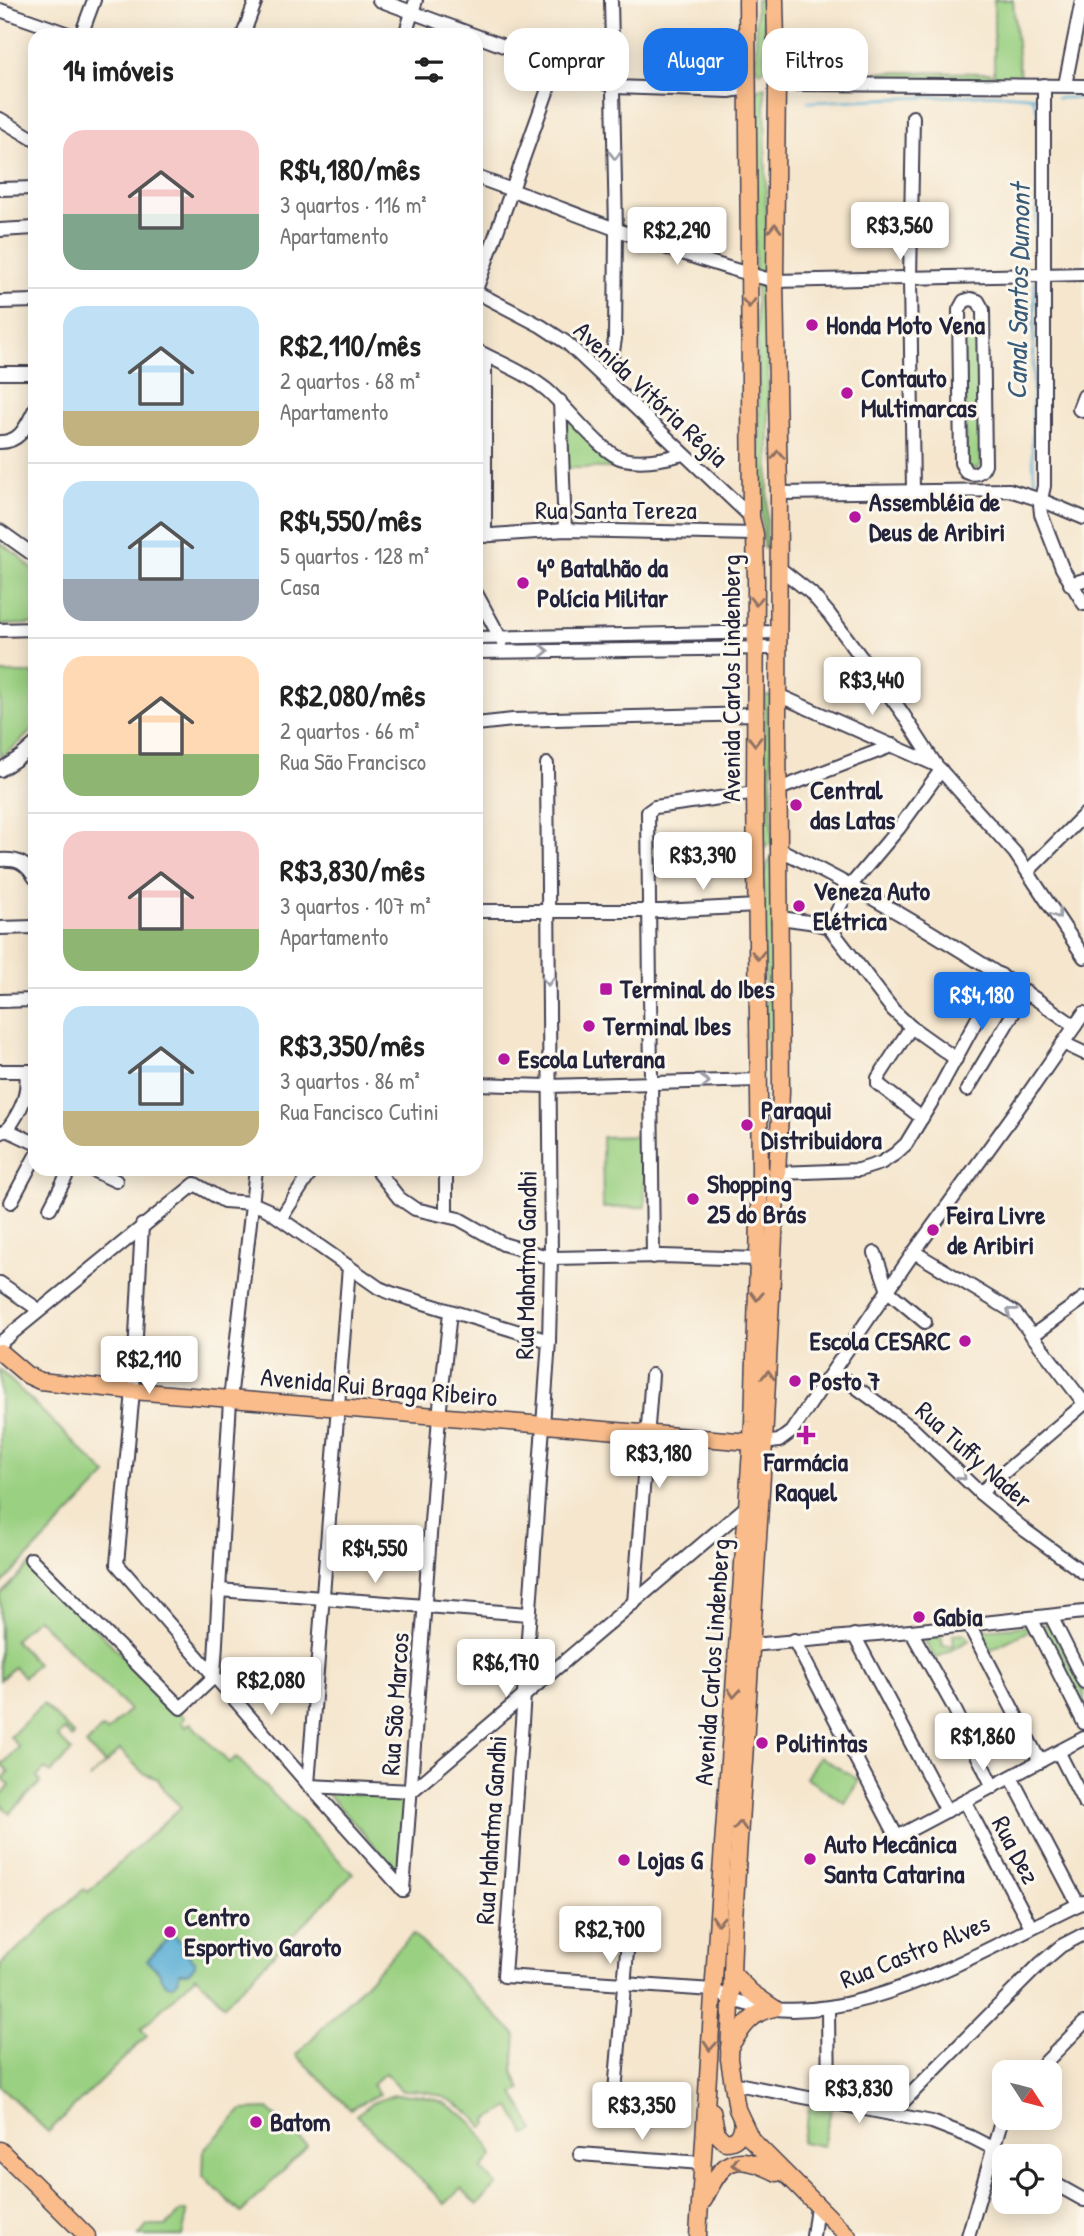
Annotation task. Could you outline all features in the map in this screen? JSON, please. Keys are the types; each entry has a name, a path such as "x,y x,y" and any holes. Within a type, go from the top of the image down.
{"main road":[{"name":"Avenida Carlos Lindenberg","path":"747,0 747,28"},
{"name":"Avenida Carlos Lindenberg","path":"775,0 776,28"},
{"name":"Avenida Carlos Lindenberg","path":"747,91 751,517 755,534 756,641 758,1443 747,1506 729,2048 732,2083 743,2124 756,2146 848,2236"},
{"name":"Avenida Carlos Lindenberg","path":"698,2236 713,1990 744,1646 779,1173 779,493 775,281 778,91"},
{"path":"756,641 764,657 765,684 770,691 778,695"},
{"path":"756,868 766,855 779,849"},
{"path":"759,1080 771,1073 781,1058"},
{"name":"Avenida Rui Braga Ribeiro","path":"0,1352 15,1367 40,1381 758,1443"},
{"path":"732,1973 751,1992 774,2008"},
{"path":"713,2014 731,2000"},
{"path":"729,2048 753,2017 774,2008"},
{"path":"708,2079 719,2137 725,2142 736,2140 743,2124"},
{"path":"0,2150 87,2236"},
{"path":"700,2209 716,2175 725,2166 736,2161 754,2162 793,2182"},
{"path":"0,2163 74,2236"}],"street":[{"path":"84,28 94,0"},
{"path":"246,28 256,0"},
{"path":"379,0 414,6 468,28"},
{"path":"611,0 612,28"},
{"path":"1065,85 1082,0"},
{"path":"407,28 414,6"},
{"path":"0,10 51,28"},
{"path":"483,34 504,43"},
{"path":"868,84 1084,86"},
{"path":"1044,85 1044,485 1041,514 1070,584 1084,604"},
{"path":"483,272 548,91"},
{"path":"608,381 615,339 615,91"},
{"path":"913,117 911,279 914,491"},
{"path":"0,119 28,136"},
{"path":"483,179 616,229 775,281 1084,274"},
{"path":"0,188 28,188"},
{"path":"0,230 28,228"},
{"path":"966,276 967,300 959,310 961,463 966,472 973,474 981,471 985,464 983,310 978,301 967,300"},
{"name":"Avenida Vitória Régia","path":"483,295 567,343 751,517"},
{"path":"0,302 28,301"},
{"path":"483,353 531,378 560,401 614,456 630,460 664,459 682,454"},
{"path":"0,373 28,373"},
{"path":"1082,410 1084,396"},
{"path":"560,401 565,530"},
{"path":"0,442 10,442 18,437 28,421"},
{"path":"779,493 1009,490 1084,518"},
{"name":"Rua Santa Tereza","path":"483,536 565,530 755,534"},
{"path":"0,531 28,550"},
{"path":"778,567 811,593 829,614 901,711 939,768 1008,844 1084,957"},
{"path":"1070,584 1084,580"},
{"path":"483,605 502,637 503,652"},
{"path":"0,630 28,629"},
{"path":"483,638 708,634 756,641"},
{"path":"708,634 708,649"},
{"path":"656,635 656,650"},
{"path":"483,652 708,649 778,640"},
{"path":"778,695 894,745 939,768"},
{"path":"483,723 513,720 755,714"},
{"path":"779,789 894,745"},
{"path":"0,770 28,750"},
{"name":"Rua Mahatma Gandhi","path":"547,764 551,1258 549,1341 504,1976 624,1984"},
{"path":"829,927 850,885 899,828 939,768"},
{"path":"653,1257 649,810 755,793"},
{"path":"1028,871 1084,816"},
{"path":"779,849 850,885 1001,975 1075,1026"},
{"path":"0,860 17,859 28,867"},
{"path":"483,911 650,912 757,906"},
{"path":"780,918 829,927 893,1010 911,1027 956,1059"},
{"path":"0,928 28,927"},
{"path":"779,1173 870,1167 881,1163 900,1149 922,1118 1001,975"},
{"path":"967,1090 1026,992"},
{"path":"0,1000 28,1000"},
{"path":"758,1443 776,1443 788,1436 914,1252 1084,1013"},
{"path":"911,1027 878,1078 878,1084 922,1118"},
{"path":"1063,1043 1084,1053"},
{"path":"0,1072 28,1071"},
{"path":"483,1084 549,1086 759,1080"},
{"path":"28,1084 23,1106 3,1132 28,1141"},
{"path":"11,1202 28,1170"},
{"path":"50,1208 67,1176"},
{"path":"105,1176 116,1181"},
{"path":"31,1559 181,1708 214,1677 230,1399 255,1176"},
{"path":"281,1218 308,1176"},
{"path":"382,1176 408,1205 446,1215 467,1223 503,1244 551,1258 758,1259"},
{"path":"446,1176 446,1215"},
{"path":"0,1343 195,1184 224,1201 253,1203 281,1218 379,1288 549,1341"},
{"path":"142,1225 133,1391 117,1564 308,1785 412,1791 747,1506"},
{"path":"914,1252 1016,1313 1084,1404 980,1493"},
{"path":"876,1253 888,1291 925,1322"},
{"path":"308,1785 349,1267"},
{"path":"0,1283 39,1310"},
{"path":"1032,1336 1084,1298"},
{"name":"Rua São Marcos","path":"308,1785 403,1890 439,1417 450,1312"},
{"name":"Rua Tuffy Nader","path":"834,1371 912,1428 980,1493 1084,1573"},
{"path":"634,1603 652,1375"},
{"path":"219,1590 528,1614"},
{"path":"744,1646 1084,1612"},
{"path":"1051,1616 1084,1682"},
{"path":"1031,1619 1084,1723"},
{"path":"969,1625 1040,1762"},
{"path":"911,1631 952,1704 993,1787"},
{"path":"854,1635 947,1811"},
{"path":"794,1640 897,1836 1084,1738"},
{"path":"1059,1752 1084,1802"},
{"path":"1011,1777 1081,1903"},
{"name":"Rua Dez","path":"965,1802 1030,1925"},
{"name":"Rua Castro Alves","path":"713,1990 731,2000 774,2008 803,2011 828,2009 900,1987 1081,1903"},
{"path":"615,2092 629,1928"},
{"path":"891,2113 1041,1964 1061,1946 1084,1934"},
{"path":"624,1984 713,1990"},
{"path":"828,2009 829,2102"},
{"path":"1048,2060 1084,2023"},
{"path":"732,2083 943,2125 992,2148"},
{"path":"968,2236 992,2152"},
{"path":"580,2154 702,2163"},
{"path":"1062,2187 1084,2200"},
{"path":"813,2236 817,2206"}],"green space":[{"path":"756,0 764,0 762,70 760,72 756,68"},
{"path":"994,0 1013,0 1020,78 868,79 868,75 877,75 877,72 994,75"},
{"path":"762,88 762,91 765,91 769,451 766,548 763,548 756,319 756,90"},
{"path":"980,329 981,464 978,469 966,467 963,330"},
{"path":"569,421 576,422 618,468 567,468 566,425"},
{"path":"0,543 28,565 28,624 0,625"},
{"path":"0,673 28,673 28,734 0,757"},
{"path":"765,696 771,696 772,843 763,848"},
{"path":"773,857 774,1058 769,1060 766,1058 763,877 767,864"},
{"path":"644,1136 645,1207 603,1208 602,1137"},
{"path":"0,1370 107,1475 0,1586"},
{"name":"Centro Esportivo Garoto","path":"31,1564 185,1718 181,1723 186,1727 190,1723 229,1763 236,1757 353,1874 224,2005 196,1976 141,2029 147,2036 48,2132 0,2086 0,1965 84,1889 88,1892 181,1807 164,1791 158,1779 143,1773 120,1750 89,1779 105,1764 86,1745 102,1728 107,1732 129,1710 37,1618 14,1640 37,1664 24,1677 14,1667 0,1680 0,1595"},
{"path":"1044,1623 1050,1625 1084,1691 1084,1707 1043,1629"},
{"path":"1027,1626 1032,1629 990,1650 981,1634 983,1630"},
{"path":"964,1633 970,1640 935,1659 925,1641 928,1637 941,1636 943,1646 954,1645 953,1634"},
{"path":"43,1704 74,1735 72,1738 64,1730 58,1737 72,1751 50,1773 45,1769 37,1777 41,1782 10,1813 0,1804 0,1796 10,1786 3,1778 9,1772 2,1765 19,1747 10,1737"},
{"path":"819,1756 859,1780 845,1803 806,1778"},
{"path":"325,1791 405,1798 399,1873"},
{"path":"413,1934 516,2035 513,2071 521,2090 514,2093 534,2131 526,2135 510,2107 487,2120 488,2124 483,2127 457,2104 436,2094 401,2090 385,2073 372,2085 380,2094 350,2109 296,2055"},
{"path":"394,2095 426,2097 441,2102 466,2118 477,2129 493,2156 481,2169 497,2185 477,2205 461,2189 445,2204 356,2115 372,2103"},
{"path":"810,2106 831,2110 823,2146 802,2142"},
{"path":"268,2109 307,2146 241,2213 203,2176 204,2150 242,2110"},
{"path":"182,2211 186,2211 187,2215 182,2236 139,2236 147,2226 166,2226"}],"water":[{"path":"173,1934 186,1947 186,1953 195,1961 195,1966 188,1973 179,1973 179,1979 174,1985 167,1985 147,1960"}],"waterway":[{"path":"808,102 1001,94 1040,97"},
{"name":"Canal Santos Dumont","path":"1030,96 1038,115"},
{"path":"1057,98 1084,98"},
{"name":"Canal Santos Dumont","path":"1035,269 1038,157"},
{"name":"Canal Santos Dumont","path":"1035,279 1032,444 1035,489"}],"place":[{"name":"Honda Moto Vena","path":"812,325"},
{"name":"Contauto Multimarcas","path":"847,393"},
{"name":"Assembléia de Deus de Aribiri","path":"855,517"},
{"name":"4º Batalhão da Polícia Militar","path":"523,583"},
{"name":"Central das Latas","path":"796,805"},
{"name":"Veneza Auto Elétrica","path":"799,906"},
{"name":"Terminal do Ibes","path":"606,989"},
{"name":"Terminal Ibes","path":"589,1026"},
{"name":"Escola Luterana","path":"504,1059"},
{"name":"Paraqui Distribuidora","path":"747,1125"},
{"name":"Shopping 25 do Brás","path":"693,1199"},
{"name":"Feira Livre de Aribiri","path":"933,1230"},
{"name":"Escola CESARC","path":"965,1341"},
{"name":"Posto 7","path":"795,1381"},
{"name":"Farmácia Raquel","path":"806,1435"},
{"name":"Gabia","path":"919,1617"},
{"name":"Politintas","path":"762,1743"},
{"name":"Auto Mecânica Santa Catarina","path":"810,1859"},
{"name":"Lojas G","path":"624,1860"},
{"name":"Centro Esportivo Garoto","path":"170,1932"},
{"name":"Batom","path":"256,2122"}]}
